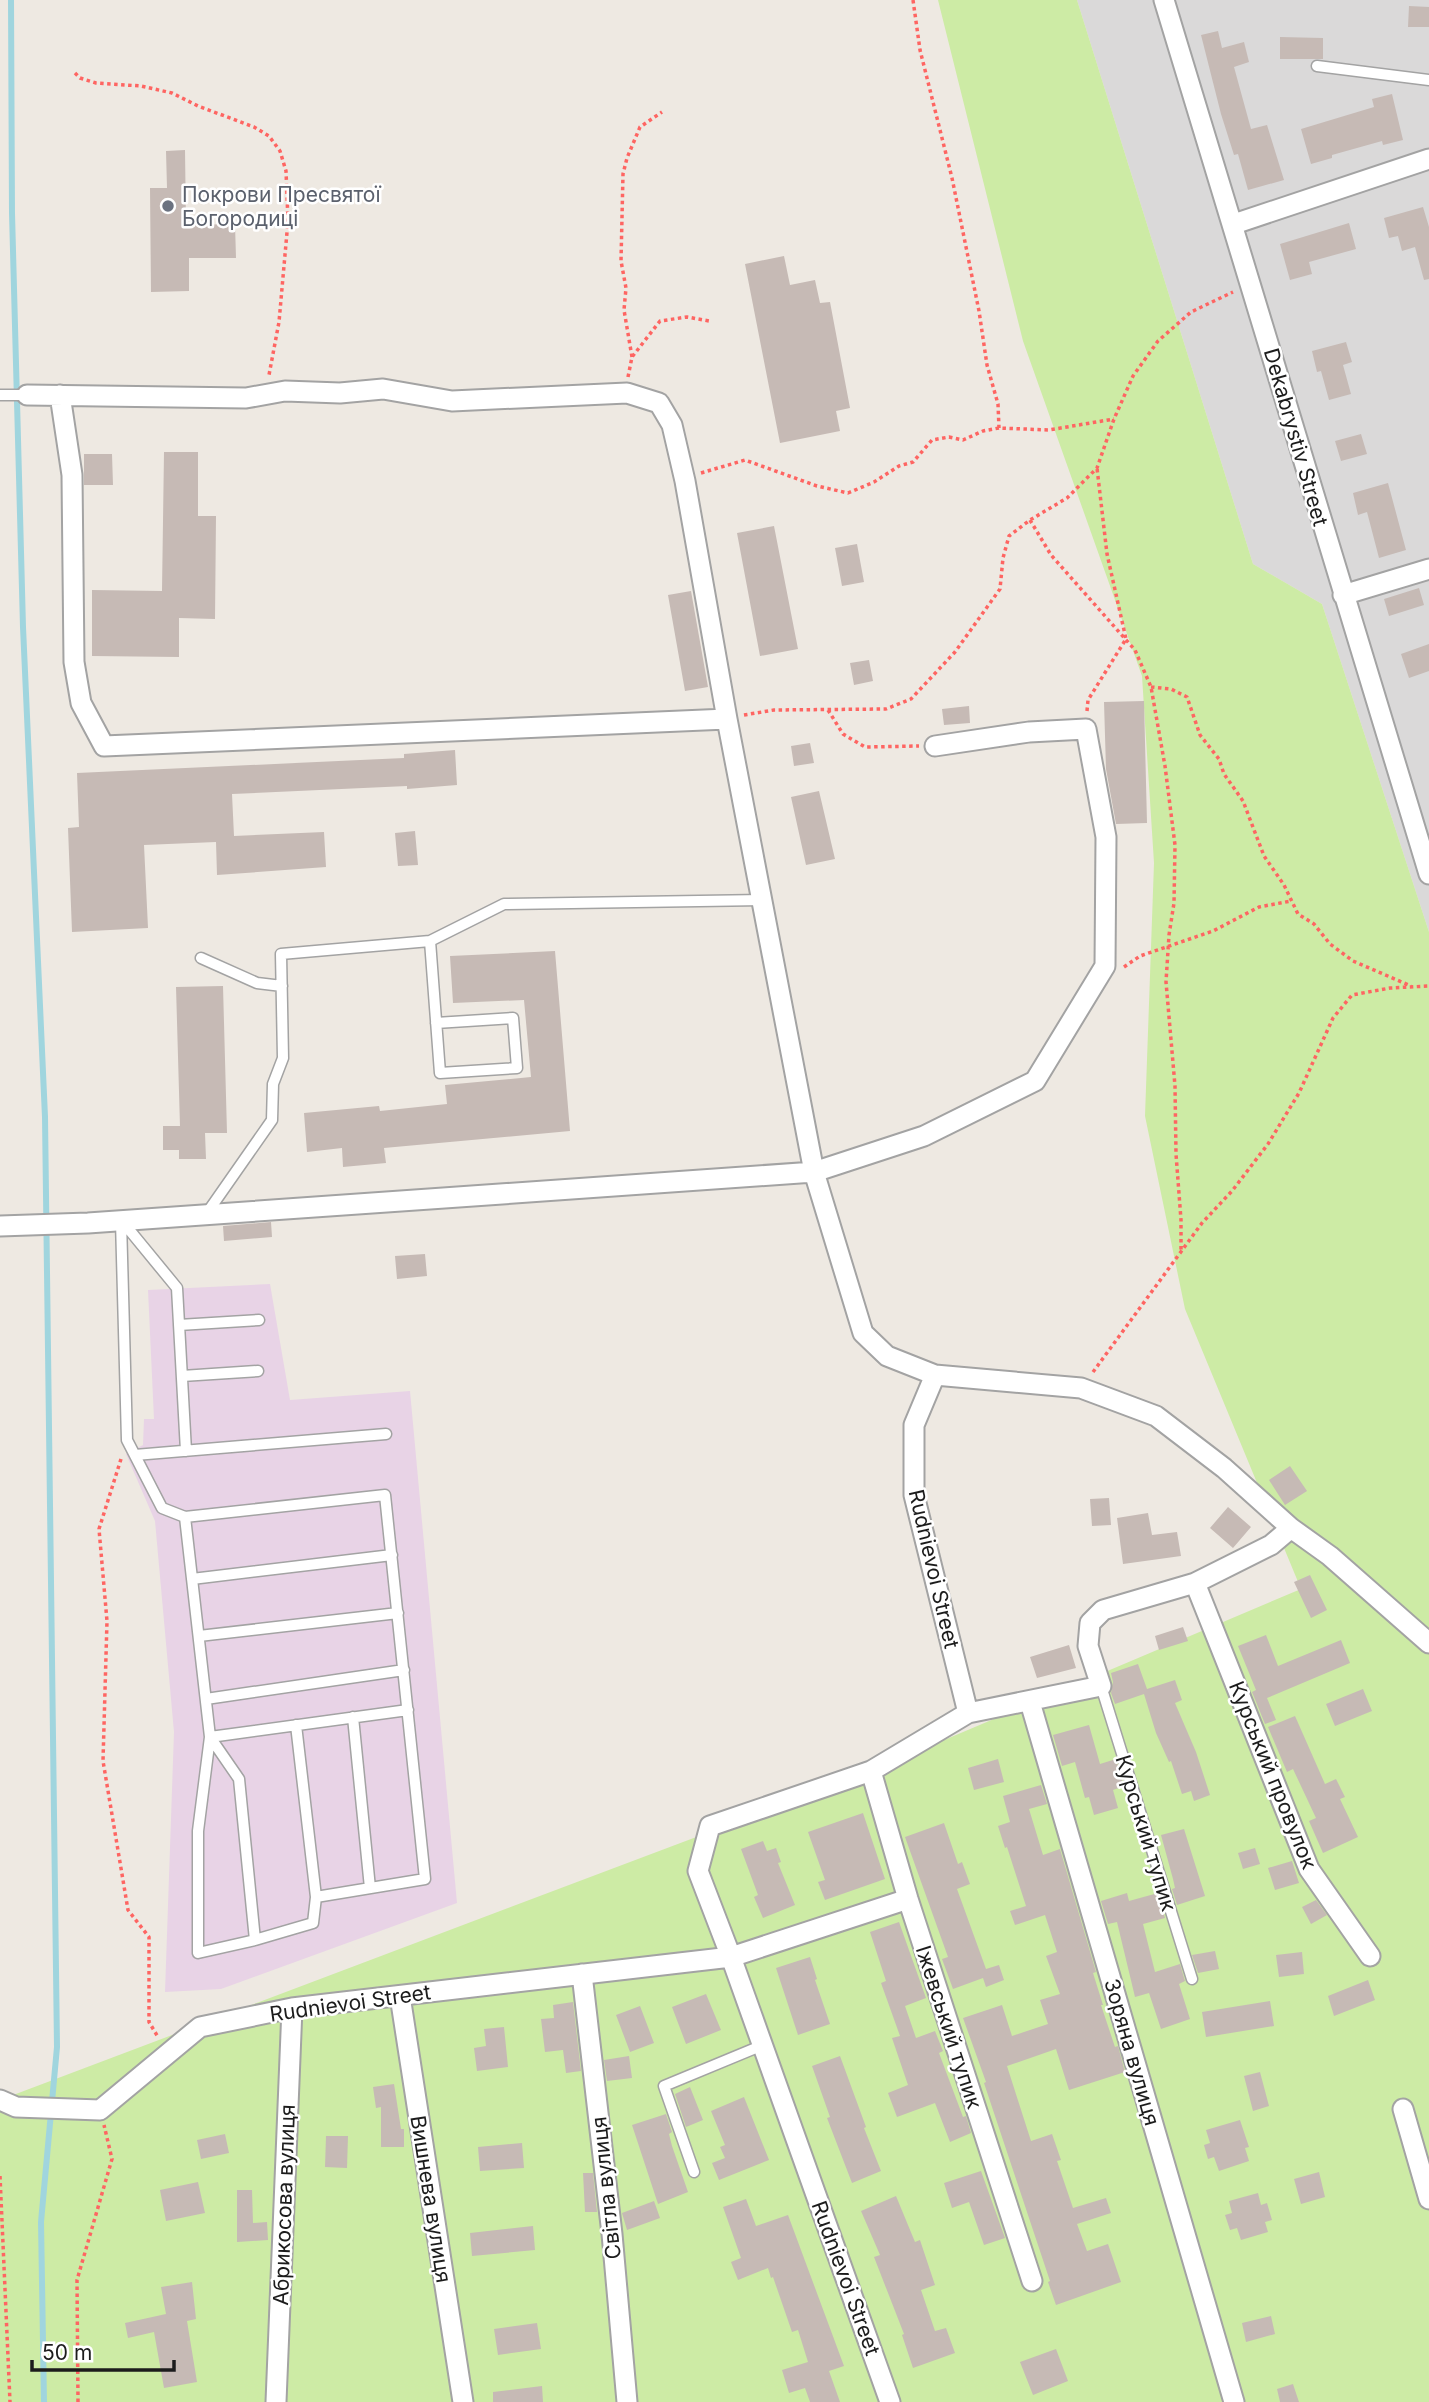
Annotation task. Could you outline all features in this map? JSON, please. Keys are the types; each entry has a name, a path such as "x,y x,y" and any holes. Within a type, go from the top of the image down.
{"street":[{"name":"Dekabrystiv Street","path":"1164,0 1429,874"},
{"path":"1234,224 1429,159"},
{"path":"27,395 246,398 285,391 340,393 383,389 452,401 627,393 659,403 672,425 685,481 727,719 764,900 814,1172 863,1333 887,1356 934,1375 1082,1388 1156,1416 1224,1468 1291,1528 1330,1556 1429,1643"},
{"path":"60,395 72,475 74,662 81,703 104,746 727,719"},
{"path":"1343,595 1429,569"},
{"path":"0,1226 121,1221 814,1172 924,1136 1035,1081 1105,966 1106,837 1086,729 1028,732 935,746"},
{"name":"Rudnievoi Street","path":"934,1375 914,1425 914,1495 968,1713"},
{"path":"1101,1686 1088,1646 1090,1623 1103,1610 1195,1583 1271,1545 1291,1528"},
{"name":"Курський провулок","path":"1195,1583 1309,1869 1370,1956"},
{"name":"Rudnievoi Street","path":"890,2402 698,1871 710,1826 871,1771 968,1713 1101,1686"},
{"name":"Зоряна вулиця","path":"1030,1702 1234,2402"},
{"name":"Іжевський тупик","path":"871,1771 908,1899 1031,2281"},
{"path":"731,1957 908,1899"},
{"name":"Rudnievoi Street","path":"100,2110 200,2027 292,2008 731,1957"},
{"name":"Світла вулиця","path":"582,1974 628,2402"},
{"name":"Вишнева вулиця","path":"400,1996 463,2402"},
{"name":"Абрикосова вулиця","path":"276,2402 292,2008"},
{"path":"8,2103 100,2110"},
{"path":"1403,2109 1429,2199"}],"lane":[{"path":"1317,66 1429,80"},
{"path":"1,395 27,395"},
{"path":"205,1215 272,1120 273,1084 283,1058 281,954 430,941 504,904 764,900"},
{"path":"430,941 436,1023 440,1073 517,1068 513,1018 436,1023"},
{"path":"201,958 257,983 282,986"},
{"path":"121,1221 177,1288 186,1451"},
{"path":"121,1221 127,1440 162,1508 185,1517 385,1496 425,1879 316,1897"},
{"path":"179,1325 259,1320"},
{"path":"182,1376 258,1371"},
{"path":"135,1455 386,1434"},
{"path":"185,1517 210,1737 198,1831 198,1953 313,1923 316,1897 296,1725"},
{"path":"192,1579 392,1555"},
{"path":"199,1636 398,1613"},
{"path":"206,1699 404,1670"},
{"name":"Курський тупик","path":"1101,1686 1192,1979"},
{"path":"210,1737 408,1710"},
{"path":"353,1717 369,1888"},
{"path":"210,1737 239,1779 255,1940"},
{"path":"694,2172 664,2086 763,2045"}],"path":[{"path":"913,0 920,50 952,177 998,404 999,428"},
{"path":"75,73 80,78 96,83 141,86 173,93 198,106 254,127 269,136 280,151 286,171 288,222 279,322 267,394"},
{"path":"627,393 632,357 624,310 626,288 621,261 624,174 626,158 640,127 662,112"},
{"path":"1086,729 1088,700 1126,639 1107,554 1097,468 1114,419 1133,376 1158,341 1191,312 1229,293 1252,286"},
{"path":"632,357 660,321 687,317 709,321"},
{"path":"685,481 706,471 745,460 817,486 848,493 874,482 899,466 913,462 932,440 949,437 963,440 983,431 999,428 1049,430 1114,419"},
{"path":"727,719 774,710 886,709 911,699 955,652 1000,589 1003,558 1009,536 1067,498 1097,468"},
{"path":"1030,520 1051,555 1135,650 1151,687 1166,766 1175,845 1174,903 1166,982 1175,1086 1181,1253"},
{"path":"1151,687 1171,689 1187,697 1200,735 1219,759 1224,774 1243,801 1264,856 1284,885 1298,914 1314,924 1330,944 1353,961 1416,988"},
{"path":"827,709 843,734 864,747 935,746"},
{"path":"1105,966 1123,968 1140,956 1213,931 1259,907 1291,901"},
{"path":"1082,1388 1202,1223 1268,1144 1299,1093 1333,1018 1352,995 1390,988 1429,986"},
{"path":"127,1440 99,1529 107,1620 103,1761 128,1910 149,1937 149,2022 169,2053"},
{"path":"78,2402 77,2280 112,2159 100,2110"},
{"path":"0,2176 10,2402"}],"shaded area":[{"path":"1077,0 1429,0 1429,932 1322,604 1253,564"},
{"path":"270,1284 290,1400 410,1391 457,1903 221,1989 165,1992 174,1732 155,1521 126,1454 143,1445 144,1419 154,1419 148,1290"}],"green space":[{"path":"938,0 1077,0 1253,564 1322,604 1429,932 1429,2402 0,2402 0,2100 871,1771 1301,1589 1185,1309 1145,1116 1154,863 1142,676 1023,341"}],"building":[{"path":"1409,6 1429,7 1429,27 1408,27"},
{"path":"1218,31 1222,48 1244,42 1249,62 1234,67 1251,129 1267,125 1284,180 1248,190 1238,154 1234,155 1221,114 1201,35"},
{"path":"1280,37 1323,38 1323,59 1280,59"},
{"path":"1392,94 1403,140 1383,145 1382,141 1311,164 1301,129 1374,107 1372,99"},
{"name":"Покрови Пресвятої Богородиці","path":"185,150 186,225 235,224 236,258 189,258 189,291 151,292 150,188 167,188 166,151"},
{"path":"1423,207 1429,227 1429,279 1424,280 1415,247 1402,251 1398,236 1389,238 1384,218"},
{"path":"1349,223 1356,249 1309,262 1312,274 1290,280 1280,244"},
{"path":"784,256 790,285 815,280 820,303 830,302 850,408 836,411 840,431 780,443 745,264"},
{"path":"1346,342 1352,362 1343,365 1351,394 1329,400 1321,371 1317,372 1312,351"},
{"path":"1361,434 1367,454 1341,461 1335,441"},
{"path":"164,452 198,452 198,516 216,516 215,619 179,618 179,657 92,656 92,590 162,591"},
{"path":"84,454 112,454 113,485 84,485"},
{"path":"1388,483 1406,550 1379,558 1367,512 1358,515 1353,493"},
{"path":"774,526 798,649 760,656 737,533"},
{"path":"857,544 864,582 842,586 835,548"},
{"path":"1419,588 1424,605 1389,616 1384,599"},
{"path":"691,591 708,687 685,691 668,595"},
{"path":"1429,644 1429,671 1409,678 1401,654"},
{"path":"869,660 873,681 854,685 850,663"},
{"path":"1144,701 1147,823 1116,824 1106,769 1104,702"},
{"path":"969,706 970,723 944,725 942,709"},
{"path":"810,743 814,763 794,766 791,746"},
{"path":"455,750 457,785 232,794 234,836 324,832 326,867 217,875 216,842 144,845 148,928 72,932 68,828 79,827 77,773 404,758 404,754"},
{"path":"819,791 835,859 806,865 791,797"},
{"path":"415,831 418,865 398,866 395,833"},
{"path":"555,951 570,1131 384,1148 386,1163 343,1167 342,1148 307,1152 304,1113 379,1106 380,1111 447,1104 445,1085 531,1077 524,1000 453,1003 450,956"},
{"path":"223,986 227,1133 205,1133 206,1159 179,1159 179,1150 163,1150 163,1126 180,1126 176,987"},
{"path":"271,1222 272,1237 224,1241 223,1226"},
{"path":"425,1254 427,1276 397,1279 395,1256"},
{"path":"1290,1466 1307,1491 1285,1505 1269,1480"},
{"path":"1109,1498 1111,1525 1092,1526 1090,1499"},
{"path":"1228,1507 1251,1527 1233,1548 1210,1528"},
{"path":"1148,1513 1152,1535 1177,1532 1181,1556 1123,1564 1117,1518"},
{"path":"1310,1575 1327,1610 1311,1618 1294,1582"},
{"path":"1183,1627 1188,1641 1159,1650 1155,1636"},
{"path":"1266,1635 1278,1666 1341,1640 1350,1663 1267,1698 1276,1720 1265,1724 1252,1692 1256,1690 1238,1646"},
{"path":"1069,1645 1076,1668 1037,1678 1030,1657"},
{"path":"1138,1664 1147,1689 1175,1680 1182,1700 1175,1703 1196,1752 1210,1795 1194,1801 1191,1791 1182,1794 1171,1761 1169,1762 1156,1733 1144,1694 1115,1704 1111,1693 1111,1673"},
{"path":"1363,1689 1372,1711 1335,1726 1326,1704"},
{"path":"1295,1716 1325,1784 1336,1779 1345,1797 1340,1799 1358,1837 1323,1853 1309,1821 1316,1818 1293,1769 1287,1772 1268,1727"},
{"path":"1089,1725 1100,1764 1116,1759 1124,1786 1113,1790 1118,1808 1094,1815 1089,1797 1085,1798 1075,1762 1062,1766 1053,1735"},
{"path":"998,1759 1004,1782 974,1790 968,1768"},
{"path":"1041,1785 1047,1804 1029,1809 1043,1855 1060,1849 1096,1972 1093,1973 1101,2005 1115,2047 1118,2046 1125,2072 1069,2090 1056,2049 1007,2066 1031,2141 1052,2134 1061,2160 1057,2161 1073,2208 1106,2198 1111,2213 1077,2224 1087,2251 1108,2244 1121,2282 1056,2305 984,2083 986,2082 963,2018 1002,2005 1012,2036 1048,2024 1040,2000 1060,1994 1046,1956 1057,1952 1045,1915 1015,1925 1010,1911 1026,1906 998,1826 1010,1822 1003,1796"},
{"path":"863,1813 885,1879 825,1900 818,1882 825,1880 808,1832"},
{"path":"944,1823 958,1864 962,1862 970,1884 957,1889 986,1969 999,1965 1004,1980 986,1987 983,1978 953,1989 942,1959 948,1957 905,1837"},
{"path":"1184,1829 1205,1896 1177,1905 1161,1835"},
{"path":"763,1841 767,1851 776,1848 781,1862 778,1863 795,1905 763,1918 754,1897 758,1895 741,1849"},
{"path":"1255,1848 1260,1864 1243,1869 1238,1853"},
{"path":"1292,1861 1299,1883 1275,1890 1268,1868"},
{"path":"1127,1893 1129,1901 1158,1893 1165,1918 1143,1924 1155,1972 1180,1964 1185,1981 1179,1984 1190,2019 1161,2029 1149,1993 1135,1997 1117,1922 1108,1924 1101,1901"},
{"path":"1316,1900 1327,1915 1311,1924 1302,1907"},
{"path":"899,1922 926,1998 905,2006 916,2038 935,2031 943,2051 939,2053 971,2133 950,2142 935,2103 897,2117 888,2093 908,2085 892,2038 900,2036 881,1983 886,1981 870,1932"},
{"path":"1215,1951 1219,1969 1198,1973 1192,1955"},
{"path":"1302,1952 1304,1974 1279,1977 1276,1955"},
{"path":"810,1957 830,2024 798,2035 776,1968"},
{"path":"1368,1980 1375,2000 1334,2016 1328,1996"},
{"path":"706,1994 721,2030 686,2044 672,2007"},
{"path":"1270,2001 1274,2026 1206,2037 1202,2012"},
{"path":"573,2002 581,2071 566,2073 563,2050 545,2052 541,2019 554,2018 553,2005"},
{"path":"640,2006 654,2043 630,2052 616,2015"},
{"path":"504,2027 508,2067 477,2071 474,2048 486,2046 484,2029"},
{"path":"629,2056 632,2078 607,2081 604,2060"},
{"path":"840,2056 881,2171 852,2183 827,2118 830,2117 812,2066"},
{"path":"1260,2072 1269,2106 1253,2111 1244,2076"},
{"path":"394,2084 401,2129 404,2129 404,2147 381,2147 381,2107 376,2108 373,2087"},
{"path":"690,2087 703,2120 686,2127 675,2094"},
{"path":"744,2097 769,2160 719,2180 712,2163 725,2158 720,2147 725,2145 711,2111"},
{"path":"666,2114 672,2132 669,2134 672,2146 688,2192 658,2204 632,2125"},
{"path":"1240,2120 1249,2147 1245,2148 1249,2161 1219,2171 1214,2157 1208,2159 1204,2145 1210,2143 1206,2130"},
{"path":"225,2134 229,2153 201,2159 197,2140"},
{"path":"326,2136 348,2136 347,2168 325,2167"},
{"path":"522,2143 524,2168 480,2171 478,2147"},
{"path":"981,2171 1005,2238 984,2245 969,2202 952,2208 944,2183"},
{"path":"1319,2172 1325,2197 1301,2204 1294,2179"},
{"path":"583,2173 593,2173 597,2212 585,2212"},
{"path":"198,2182 205,2213 166,2221 160,2190"},
{"path":"237,2190 252,2190 253,2223 267,2222 268,2240 237,2242"},
{"path":"1258,2193 1261,2205 1267,2203 1272,2220 1265,2222 1268,2232 1241,2240 1237,2228 1230,2230 1225,2215 1232,2213 1229,2201"},
{"path":"896,2196 915,2242 920,2240 935,2285 921,2290 935,2331 946,2328 955,2353 913,2368 902,2335 904,2334 874,2257 880,2255 861,2211"},
{"path":"746,2199 756,2226 788,2215 844,2366 829,2371 840,2402 810,2402 805,2388 789,2393 782,2370 808,2362 798,2330 792,2332 768,2268 738,2280 731,2262 741,2258 723,2207"},
{"path":"654,2201 660,2218 627,2230 622,2213"},
{"path":"533,2226 535,2250 472,2256 470,2233"},
{"path":"192,2282 196,2319 187,2321 197,2382 164,2388 154,2332 128,2338 125,2323 166,2314 161,2287"},
{"path":"1271,2316 1275,2334 1246,2342 1242,2323"},
{"path":"537,2323 541,2349 498,2355 494,2329"},
{"path":"1056,2349 1068,2381 1033,2395 1020,2362"},
{"path":"1293,2384 1299,2402 1280,2402 1277,2389"},
{"path":"542,2386 543,2402 493,2402 493,2392"}],"waterway":[{"path":"11,0 12,213 23,627 45,1117 57,2047 41,2222 44,2402"}],"place":[{"name":"Покрови Пресвятої Богородиці","path":"168,206"}]}
